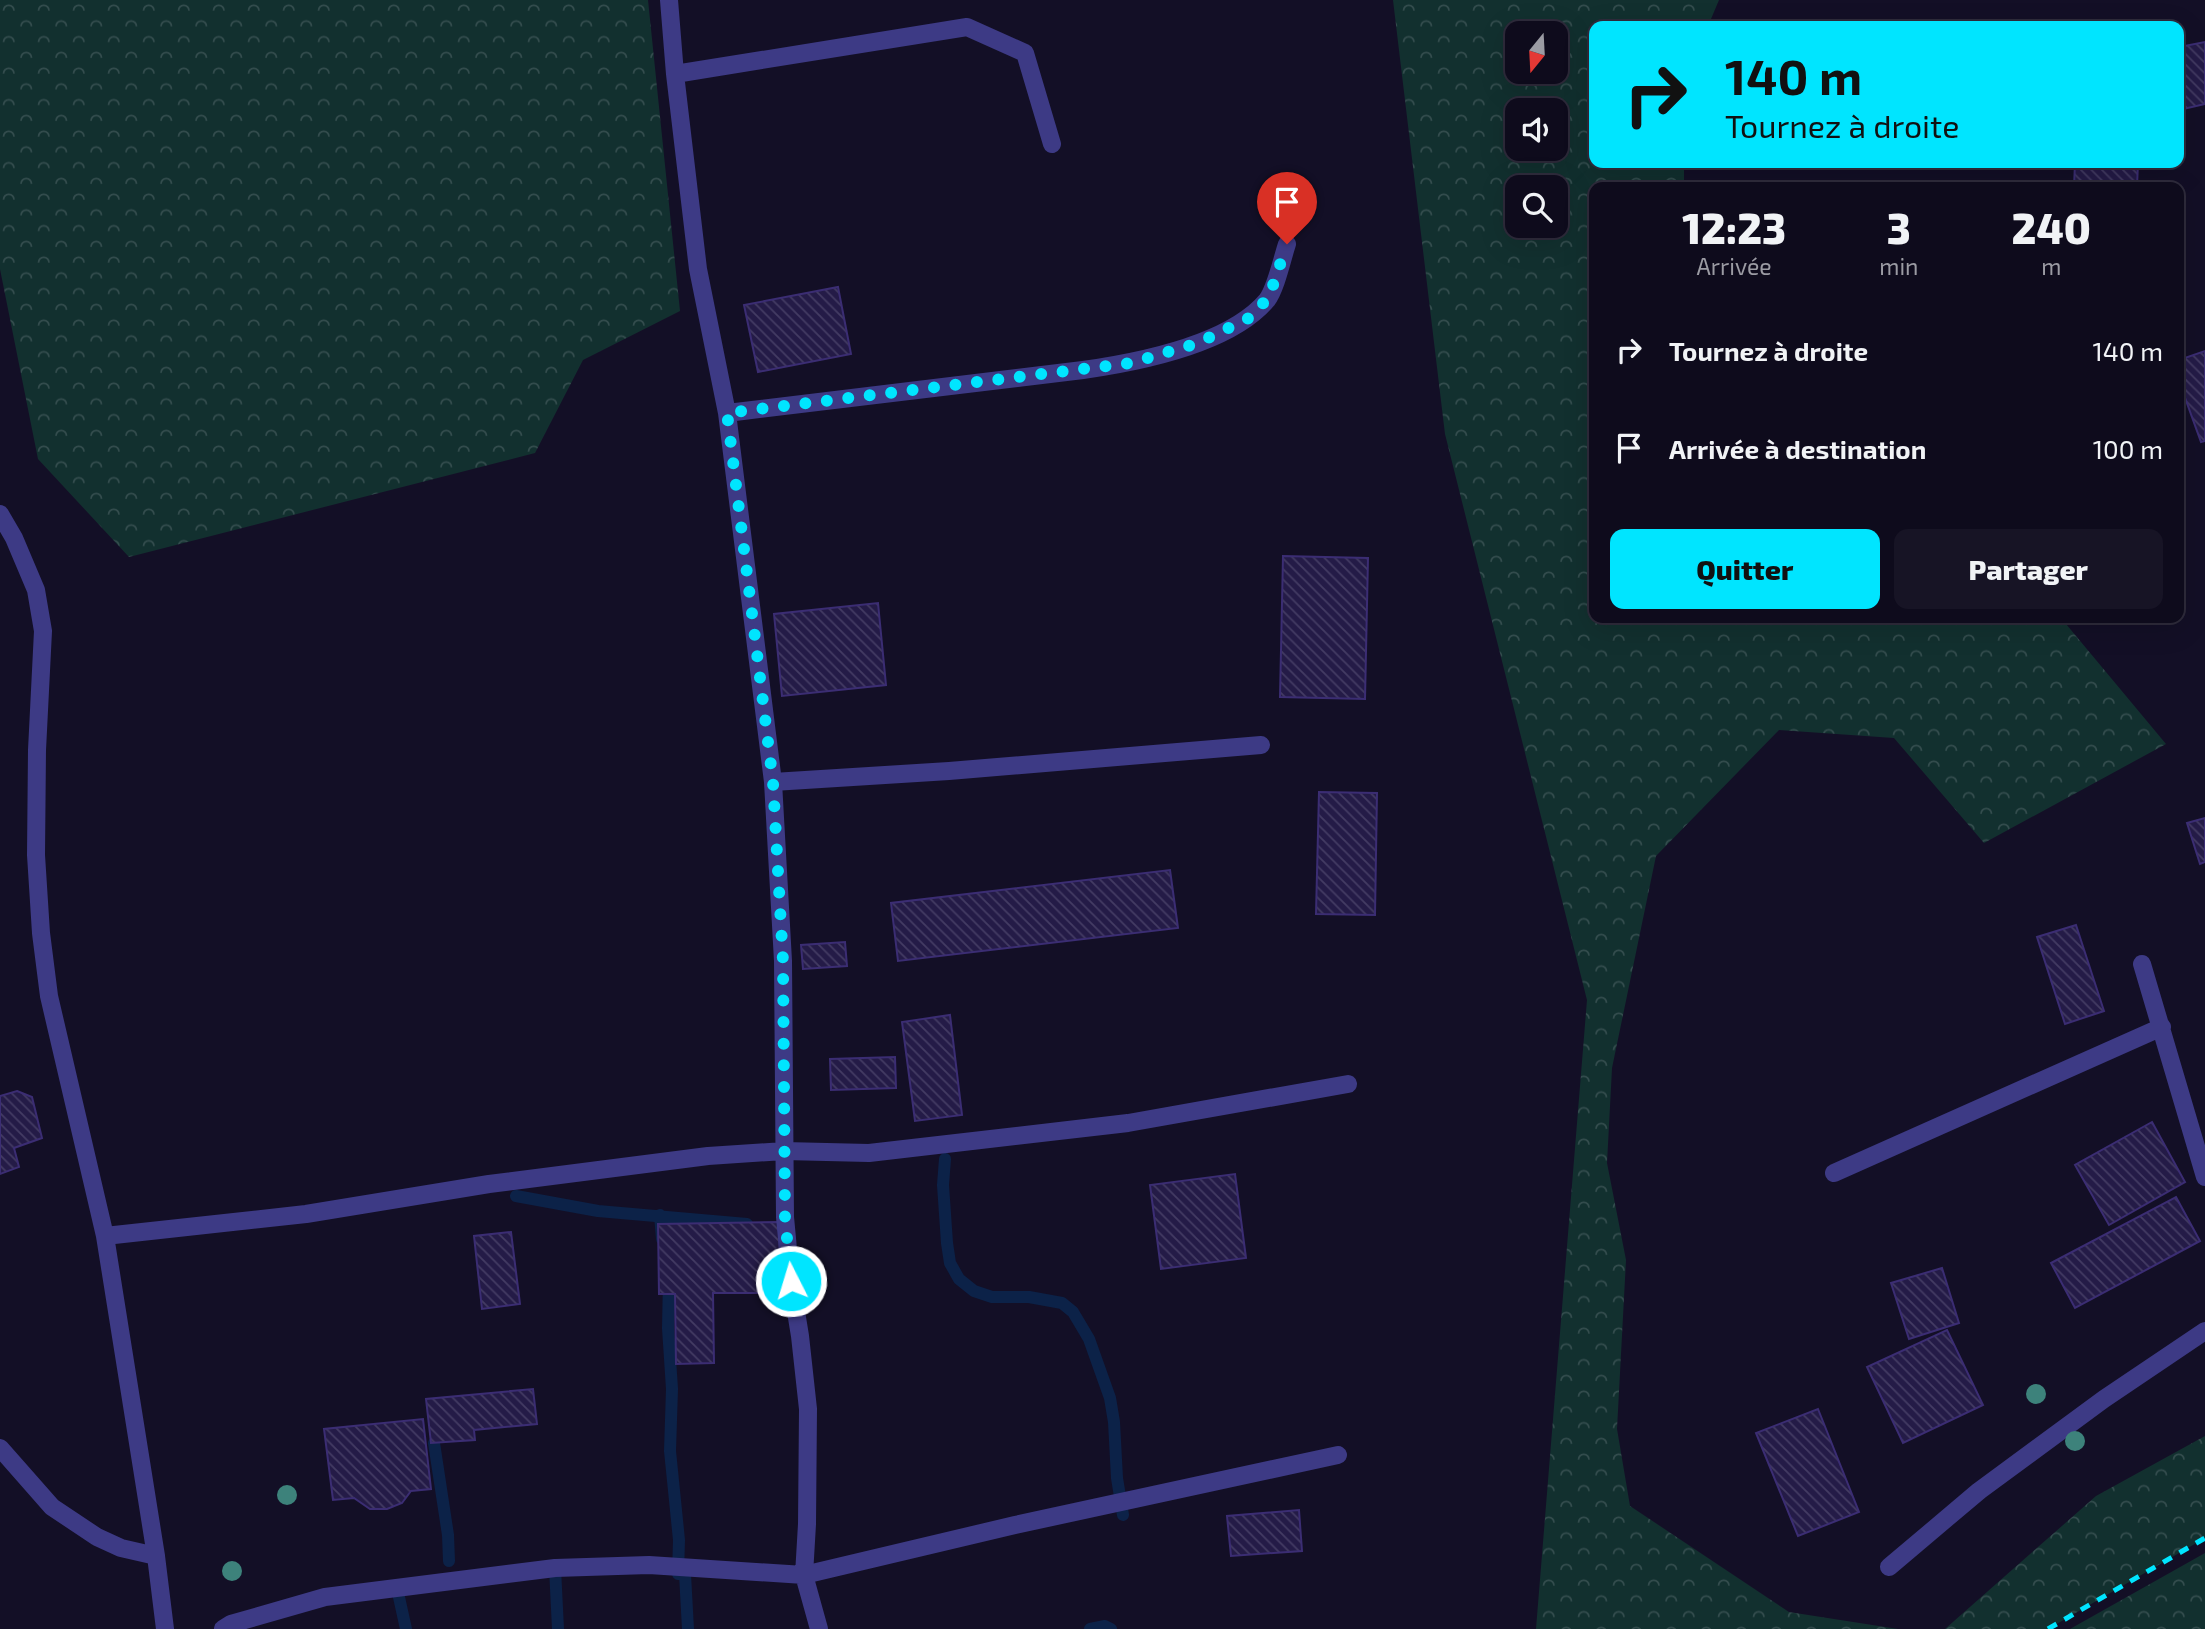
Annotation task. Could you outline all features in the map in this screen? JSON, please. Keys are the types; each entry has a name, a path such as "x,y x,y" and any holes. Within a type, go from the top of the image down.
{"street":[{"path":"669,0 674,74 698,269 727,413 773,782 783,961 785,1217 808,1409 804,1575 819,1629"},
{"path":"674,74 967,27 1025,54 1052,144"},
{"path":"727,413 1131,363 1198,343 1249,318 1269,297 1287,244"},
{"path":"0,514 36,590 43,631 37,750 36,855 41,933 49,996 105,1236 156,1556 165,1629"},
{"path":"773,782 949,771 1261,744"},
{"path":"2142,964 2205,1177"},
{"path":"1834,1174 2162,1027"},
{"path":"105,1236 306,1214 489,1184 708,1156 784,1151 869,1153 1128,1123 1348,1084"},
{"path":"1889,1567 1979,1490 2104,1399 2205,1331"},
{"path":"0,1448 52,1507 121,1548 156,1556"},
{"path":"223,1629 231,1624 325,1597 555,1568 649,1565 804,1575 1015,1525 1338,1455"}],"green space":[{"path":"0,0 648,0 680,311 583,360 535,453 129,557 38,459 0,269"},
{"path":"1393,0 1719,0 1710,21 1589,21 1589,168 1684,168 1684,182 1589,182 1589,623 2065,623 2166,744 1984,843 1894,738 1779,730 1656,856 1612,1068 1607,1163 1626,1260 1617,1429 1630,1506 1789,1612 1898,1629 1536,1629 1587,1000 1445,434"},
{"path":"2205,1436 2205,1538 2048,1629 1945,1629 2096,1496"},
{"path":"2205,1553 2205,1629 2070,1629"}],"building":[{"path":"2205,42 2205,104 2184,109 2184,46"},
{"path":"2075,168 2138,168 2137,182 2074,182"},
{"path":"838,287 851,354 758,372 744,305"},
{"path":"2205,351 2205,441 2201,442 2184,395 2184,358"},
{"path":"1283,556 1368,558 1365,699 1280,697"},
{"path":"878,603 886,685 782,696 774,614"},
{"path":"1319,792 1377,793 1375,915 1316,914"},
{"path":"2205,818 2205,862 2200,864 2187,823"},
{"path":"1170,870 1178,928 898,961 891,903"},
{"path":"2076,925 2104,1011 2065,1024 2037,937"},
{"path":"845,942 847,966 803,969 801,945"},
{"path":"950,1015 962,1115 915,1121 902,1022"},
{"path":"895,1057 896,1088 831,1090 830,1059"},
{"path":"17,1091 32,1097 42,1138 14,1148 19,1167 0,1174 0,1096"},
{"path":"2152,1122 2185,1182 2109,1225 2075,1165"},
{"path":"1235,1174 1246,1258 1161,1269 1150,1185"},
{"path":"2176,1197 2200,1241 2075,1308 2051,1263"},
{"path":"779,1222 780,1293 713,1293 714,1363 676,1364 675,1294 659,1294 658,1224"},
{"path":"511,1232 520,1304 482,1309 474,1236"},
{"path":"1942,1268 1959,1323 1909,1339 1891,1283"},
{"path":"1947,1330 1983,1405 1903,1443 1867,1367"},
{"path":"533,1389 537,1424 474,1430 475,1440 431,1443 426,1399"},
{"path":"1818,1409 1859,1512 1798,1536 1756,1433"},
{"path":"423,1419 431,1489 411,1491 402,1503 387,1509 370,1509 354,1498 333,1500 324,1429"},
{"path":"1299,1510 1302,1551 1231,1556 1227,1516"}],"waterway":[{"path":"945,1159 943,1185 947,1243 950,1263 959,1279 974,1291 992,1297 1029,1297 1062,1303 1073,1312 1089,1339 1110,1398 1123,1515"},
{"path":"516,1196 598,1211 747,1224"},
{"path":"660,1215 662,1239"},
{"path":"669,1278 668,1328 672,1389 670,1451 679,1540 678,1574"},
{"path":"434,1443 448,1535 449,1561"},
{"path":"555,1568 558,1629"},
{"path":"685,1574 688,1629"},
{"path":"397,1588 406,1629"},
{"path":"1090,1629 1105,1626 1111,1629"}],"railway":[{"path":"2048,1629 2205,1538"}],"route":[{"path":"791,1281 785,1217 783,961 773,782 727,413 1131,363 1198,343 1249,318 1269,297 1287,244"}]}
